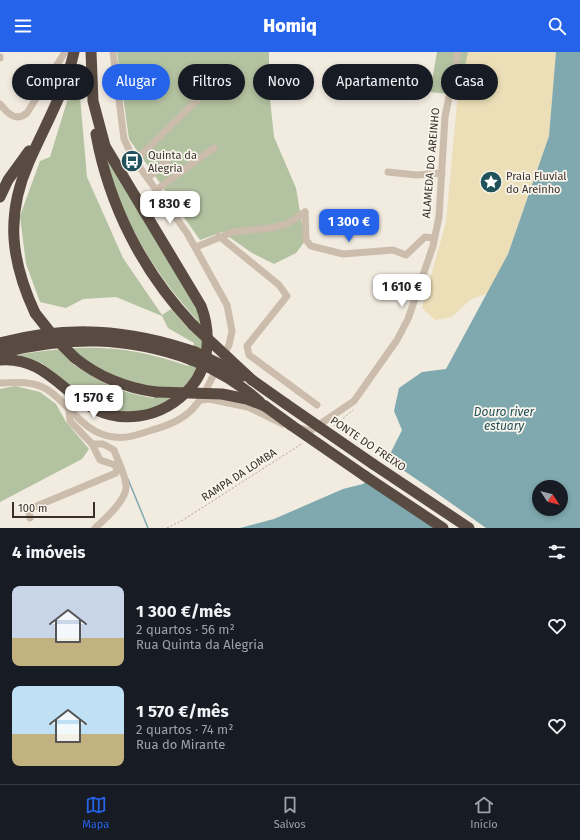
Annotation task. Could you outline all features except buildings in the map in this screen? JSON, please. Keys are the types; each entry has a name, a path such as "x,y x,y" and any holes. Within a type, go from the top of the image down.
{"highway":[{"path":"74,52 69,72 58,102 29,162 19,190 16,204 14,237 18,270 23,286 35,313 54,337 75,358 101,375 120,384 156,392 222,394 247,399 265,406"},
{"path":"0,360 11,360 35,366 53,378 79,401 94,410 110,415 128,417 151,414 175,402 193,385 205,359 208,330 202,306 105,146 98,127 93,101 90,75 91,52"},
{"path":"93,101 92,113 100,158 122,221 149,270 166,294 193,325 252,380"},
{"path":"0,197 8,180 28,152 42,136"},
{"path":"0,343 72,331 128,334 153,339 252,380"},
{"path":"0,352 48,343 86,340 126,342 166,352 193,356 246,389 265,406 443,528"},
{"name":"PONTE DO FREIXO","path":"252,380 469,528"}],"street":[{"path":"0,104 8,113 16,117 22,117 28,113 64,52"},
{"path":"0,382 19,382 47,390 69,411 95,431 109,437 127,437 172,425 190,414 201,400 229,345 232,331 227,305 196,247 135,161 124,139 113,52"},
{"name":"ALAMEDA DO AREINHO","path":"201,400 208,399 248,407 281,423 310,431 354,401 397,340 408,319 434,238 439,217 445,117 458,52"},
{"path":"135,161 198,100"},
{"path":"156,190 214,148"},
{"path":"148,178 168,160"},
{"path":"388,172 416,175 442,173"},
{"path":"196,247 219,236 233,232 270,228 287,224 305,212 306,240 308,244 343,254 393,250 406,255 425,237 434,238"},
{"path":"219,236 278,285 287,296 247,346 249,355 317,405"},
{"path":"30,518 28,512 32,508 116,473 117,470 115,465 100,460 92,444 70,421 69,411"},
{"path":"92,444 103,444 114,450 126,485 124,497 109,516 95,528"}],"path":[{"path":"332,427 354,409"},
{"name":"RAMPA DA LOMBA","path":"167,528 183,520 305,442"}],"green space":[{"path":"117,52 269,52 269,64 253,64 253,100 270,100 274,137 296,188 305,241 296,253 274,264 252,253 222,232 200,240 129,139 124,100 170,100 170,64 119,64"},
{"path":"437,52 472,52 469,64 441,64 441,93 433,92 433,75"},
{"path":"67,100 80,100 87,177 123,258 162,315 171,309 189,329 197,320 161,276 141,245 117,194 107,158 195,302 198,312 203,334 202,356 199,367 187,385 169,402 145,411 133,412 109,409 86,398 49,368 35,360 17,355 62,349 103,348 144,353 188,366 194,343 168,328 162,316 116,297 83,299 66,308 40,302 26,264 20,216 40,161 50,157","holes":["85,359 111,374 127,381 157,387 155,398 131,393 110,386 70,362"]},
{"path":"15,386 40,392 56,404 66,422 89,449 82,459 0,502 0,389"}],"sand":[{"name":"Praia Fluvial do Areinho","path":"468,52 556,52 549,136 508,254 488,293 470,300 452,317 435,320 422,308 446,222 458,100 498,100 498,64 465,64"}],"water":[{"name":"Douro river estuary","path":"556,52 580,52 580,528 240,528 274,519 343,489 363,484 386,462 402,430 394,411 399,388 422,372 446,369 508,254 549,136"}],"pier":[{"path":"385,458 486,528 436,528 365,480"}],"waterway":[{"path":"128,479 148,528"}],"place":[{"name":"Quinta da Alegria","path":"132,161"},
{"name":"Praia Fluvial do Areinho","path":"491,182"}]}
